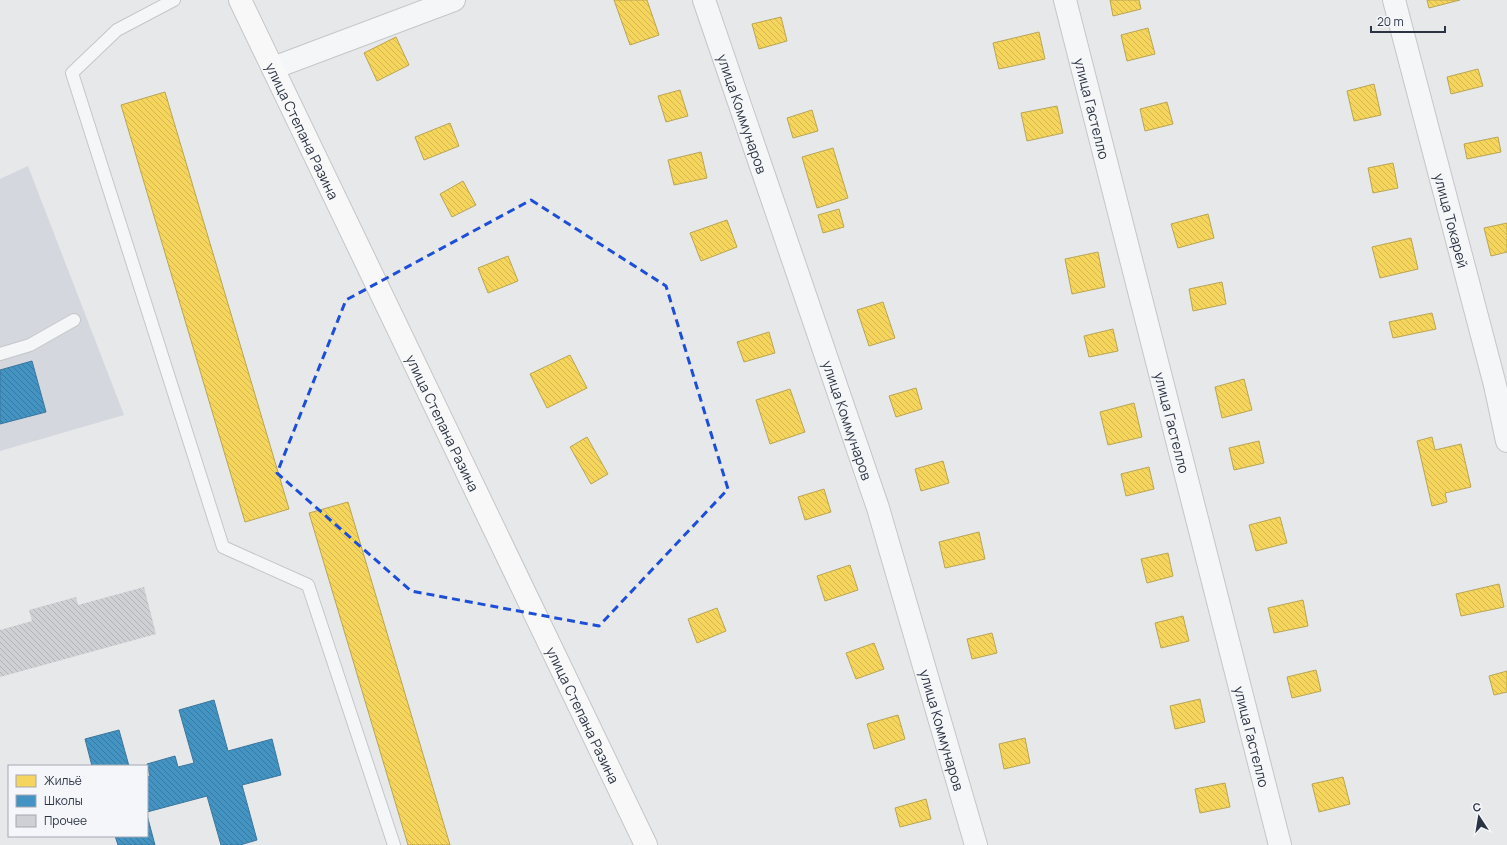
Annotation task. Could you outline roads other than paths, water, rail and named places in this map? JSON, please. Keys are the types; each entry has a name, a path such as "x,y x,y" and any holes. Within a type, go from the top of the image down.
{"main road":[{"name":"улица Степана Разина","path":"240,0 646,845"}],"street":[{"path":"273,68 454,0"},
{"name":"улица Коммунаров","path":"704,0 878,508 976,845"},
{"name":"улица Гастелло","path":"1065,0 1280,845"},
{"name":"улица Токарей","path":"1394,0 1501,384 1507,441"}],"lane":[{"path":"174,0 117,30 72,73 224,548 308,585 394,845"},
{"path":"0,354 30,345 74,320"}]}
